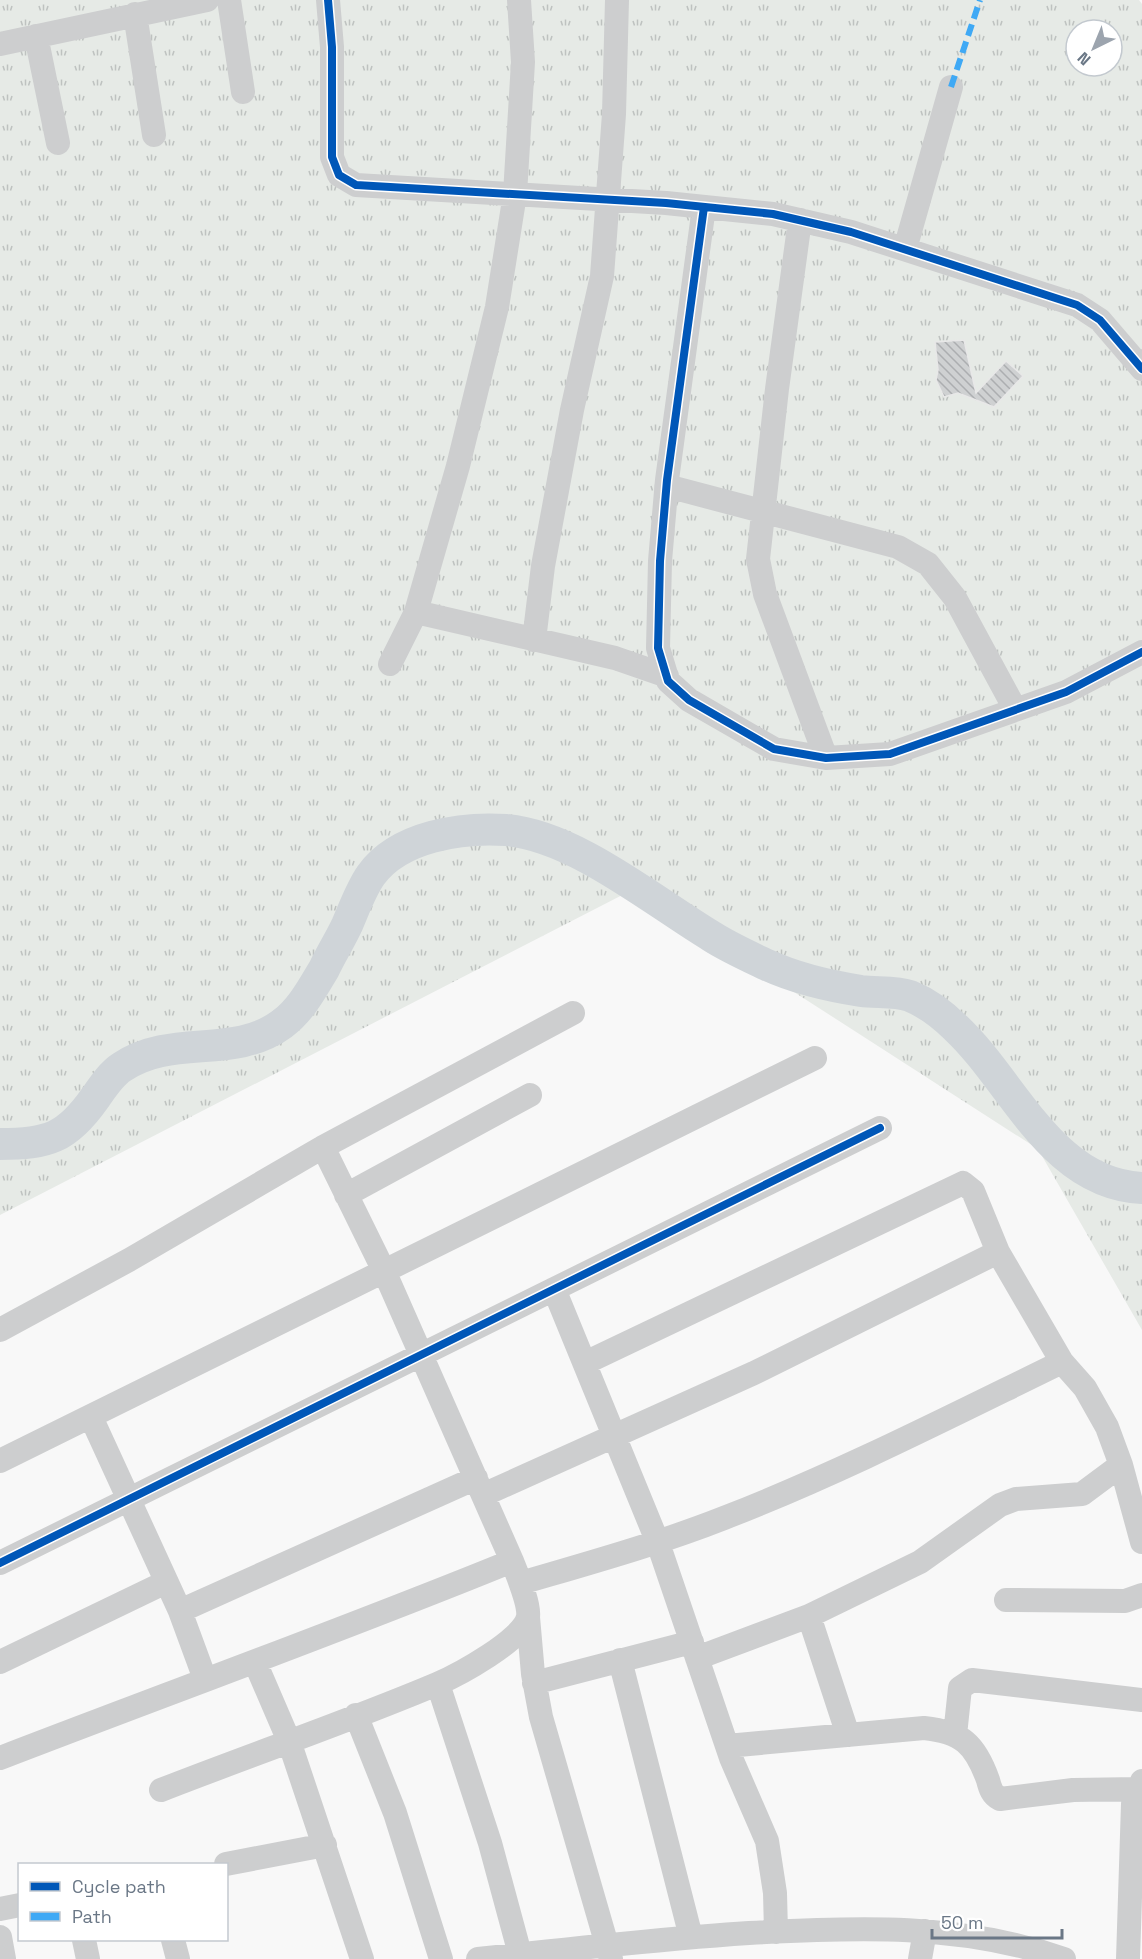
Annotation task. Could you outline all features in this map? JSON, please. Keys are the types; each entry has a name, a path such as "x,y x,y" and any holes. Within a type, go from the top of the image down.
{"street":[{"path":"0,44 207,0"},
{"path":"229,0 243,92"},
{"path":"328,0 332,47 332,157 339,175 356,185 704,207 773,214 800,220 851,232 1077,305 1100,320 1142,369"},
{"path":"390,664 416,612 458,466 497,307 515,194 523,62 519,0"},
{"path":"534,640 543,566 572,410 602,276 609,200 617,0"},
{"path":"135,14 154,135"},
{"path":"36,36 58,143"},
{"path":"905,249 951,87"},
{"path":"704,207 667,486 660,561 658,648 668,681 688,700 774,749 826,758 890,754 1066,692 1142,652"},
{"path":"800,220 758,559 765,594 826,758"},
{"path":"667,486 898,546 928,564 955,598 1015,710"},
{"path":"416,612 615,658 667,676"},
{"path":"0,1330 138,1254 323,1147 573,1013"},
{"path":"0,1461 385,1273 815,1058"},
{"path":"346,1195 531,1095"},
{"path":"0,1563 880,1128"},
{"path":"323,1147 385,1273 516,1572 528,1617 534,1683 541,1717 609,1952"},
{"path":"585,1363 954,1185 963,1183 973,1191 998,1252 1062,1362 1095,1403 1107,1427 1121,1465 1142,1542"},
{"path":"180,1611 480,1487 616,1436 754,1373 998,1252"},
{"path":"554,1289 658,1543 727,1746 748,1801 767,1841 775,1893 776,1932"},
{"path":"0,1758 205,1679 516,1572 658,1543 725,1518 866,1458 1062,1362"},
{"path":"91,1418 180,1611 205,1679"},
{"path":"534,1683 620,1660 694,1650 809,1616 920,1562 1000,1504 1016,1499 1082,1494 1121,1465"},
{"path":"0,1662 166,1582"},
{"path":"1006,1600 1125,1600 1142,1595"},
{"path":"809,1616 848,1735"},
{"path":"161,1790 438,1684 496,1650 521,1630 528,1617"},
{"path":"620,1660 692,1937"},
{"path":"255,1662 289,1741 363,1959"},
{"path":"955,1735 960,1688 972,1680 1142,1700"},
{"path":"438,1684 490,1843 509,1956"},
{"path":"356,1715 395,1813 441,1959"},
{"path":"727,1746 924,1728 955,1735 974,1749 993,1793 1000,1799 1140,1785 1133,1804 1128,1959"},
{"path":"228,1864 325,1845"},
{"path":"0,1909 18,1905"},
{"path":"478,1959 609,1952 692,1937 832,1928 925,1931 981,1937 1029,1954 1064,1959"},
{"path":"920,1959 925,1931"},
{"path":"0,1937 4,1959"},
{"path":"84,1941 88,1959"},
{"path":"173,1941 178,1959"}],"green space":[{"path":"0,0 1139,0 1142,4 1142,1330 1038,1149 634,889 0,1215"}],"building":[{"path":"964,340 976,393 1006,361 1023,376 994,407 958,393 944,397 936,380 938,370 935,342"}],"waterway":[{"path":"0,1144 44,1140 65,1130 85,1111 114,1073 142,1057 162,1051 243,1041 263,1035 282,1024 295,1012 310,992 344,931 364,886 383,862 398,851 432,837 489,829 532,835 559,844 586,857 718,940 778,970 801,978 861,991 904,994 923,1002 946,1018 977,1050 1036,1126 1058,1150 1083,1169 1110,1182 1142,1188"}],"marked path":[{"path":"951,87 980,0"}],"cycle path":[{"path":"328,0 332,47 332,157 339,175 356,185 666,203 773,214 851,232 1077,305 1100,320 1142,369"},
{"path":"704,207 667,480 660,561 658,648 668,681 689,700 774,749 826,758 890,754 1066,692 1142,652"},
{"path":"0,1563 880,1128"}]}
